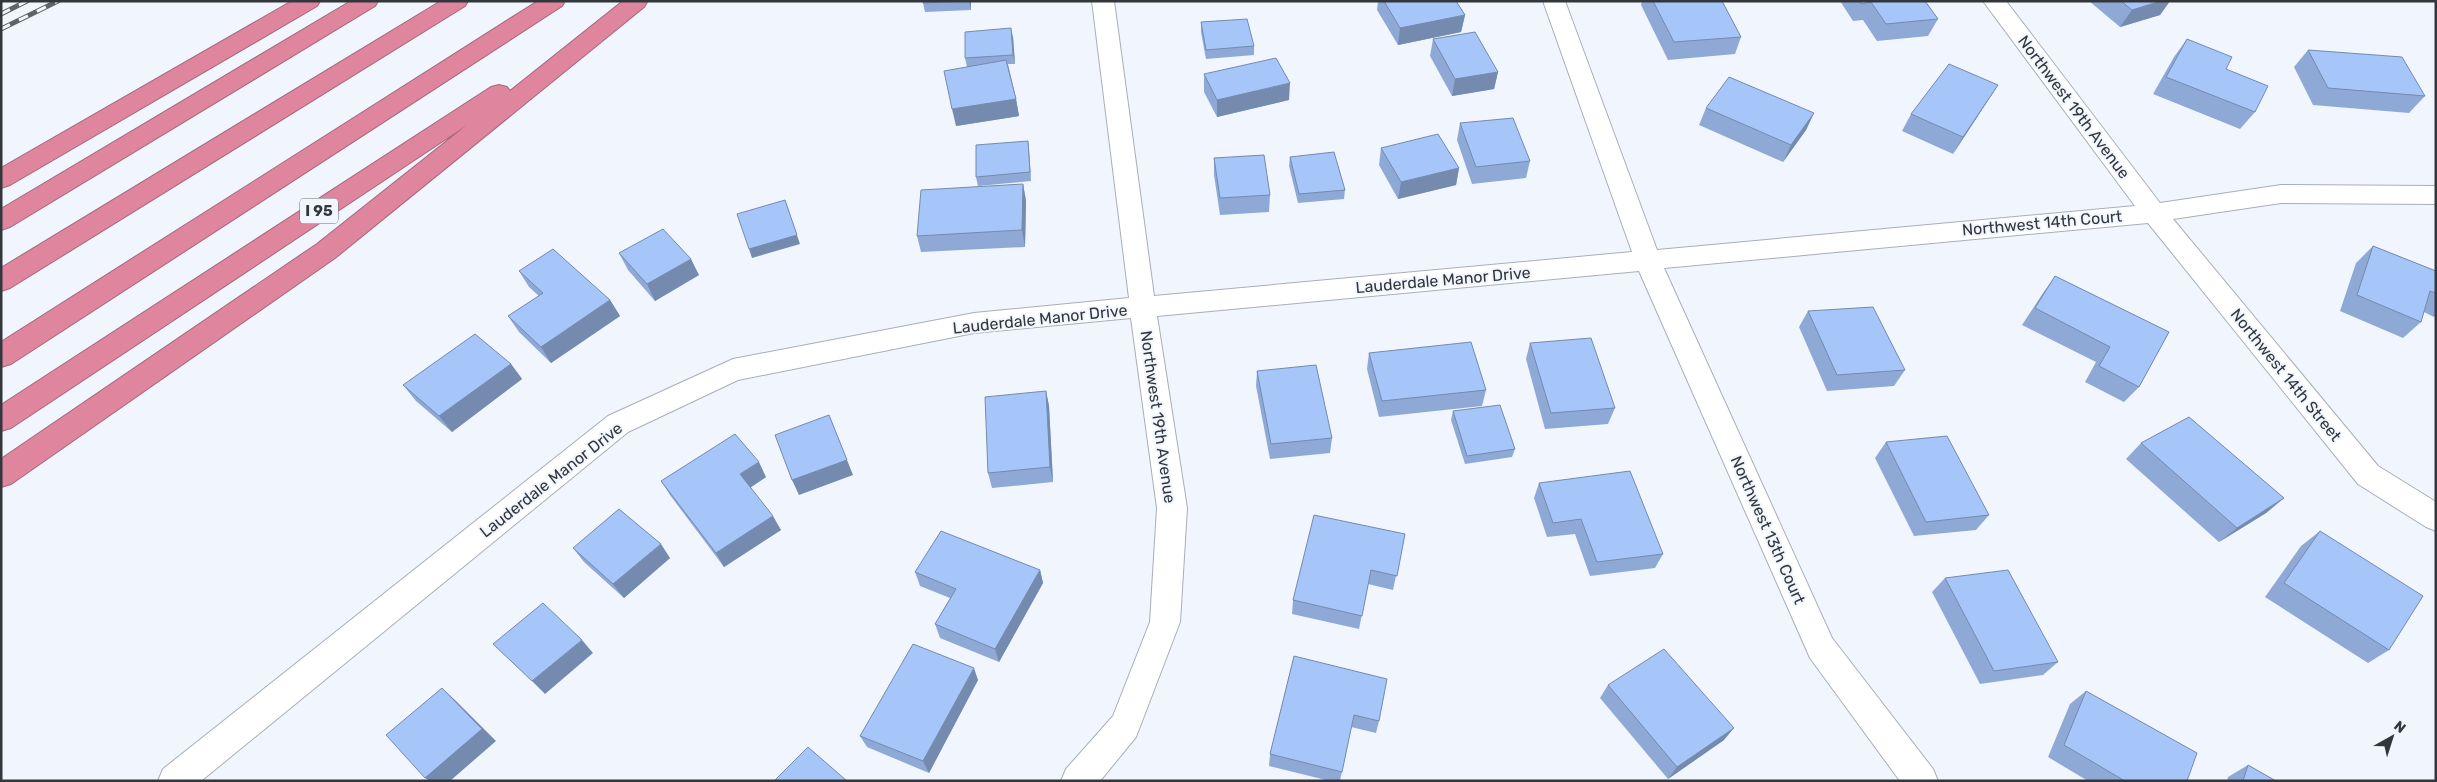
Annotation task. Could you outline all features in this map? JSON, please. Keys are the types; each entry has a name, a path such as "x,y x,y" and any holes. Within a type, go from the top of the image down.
{"highway":[{"path":"1,179 309,1"},
{"path":"1,220 367,1"},
{"path":"1,281 457,1"},
{"path":"1,356 554,1"},
{"path":"1,475 326,251 637,2"},
{"name":"I 95","path":"1,420 637,2"}],"street":[{"name":"Northwest 19th Avenue","path":"1078,781 1125,726 1165,622 1172,508 1143,309 1104,1"},
{"path":"1554,1 1648,261"},
{"name":"Northwest 19th Avenue","path":"1994,1 2154,213"},
{"name":"Northwest 14th Court","path":"1648,261 2154,213 2281,194 2436,195"},
{"name":"Northwest 14th Street","path":"2154,213 2368,475 2436,518"},
{"name":"Lauderdale Manor Drive","path":"175,781 618,424 733,370 974,323 1143,309 1648,261"},
{"name":"Northwest 13th Court","path":"1648,261 1821,648 1921,781"}],"building":[{"path":"923,1 965,1 923,3"},
{"path":"1384,1 1456,1 1465,15 1400,28"},
{"path":"1653,1 1722,1 1741,37 1674,42"},
{"path":"1860,1 1925,1 1938,19 1886,24 1871,2 1861,4"},
{"path":"2121,1 2161,1 2132,10"},
{"path":"1247,19 1254,46 1206,50 1201,22"},
{"path":"1011,28 1013,55 965,58 965,32"},
{"path":"1475,32 1498,72 1455,79 1433,39"},
{"path":"2187,39 2232,57 2226,69 2268,86 2255,112 2166,77"},
{"path":"2308,50 2402,57 2425,96 2328,88"},
{"path":"1276,58 1290,83 1217,100 1204,74"},
{"path":"1006,60 1016,99 952,109 944,71"},
{"path":"1949,64 1998,85 1963,137 1911,114"},
{"path":"1729,77 1814,113 1791,145 1706,108"},
{"path":"1513,118 1530,161 1476,167 1460,123"},
{"path":"1438,134 1459,168 1401,182 1381,148"},
{"path":"1028,141 1030,172 976,177 976,145"},
{"path":"1334,152 1345,190 1299,194 1290,157"},
{"path":"1264,155 1270,195 1220,198 1214,158"},
{"path":"1023,184 1022,230 917,236 921,190"},
{"path":"785,200 797,235 749,249 737,214"},
{"path":"663,229 691,259 647,284 619,253"},
{"path":"2373,246 2436,271 2436,293 2430,291 2421,322 2357,295"},
{"path":"553,249 610,300 541,347 508,316 543,293 519,271"},
{"path":"2055,276 2169,332 2139,387 2099,366 2110,347 2035,308"},
{"path":"1873,307 1905,370 1837,375 1808,311"},
{"path":"475,334 511,364 439,416 403,385"},
{"path":"1591,338 1615,408 1551,413 1530,343"},
{"path":"1471,342 1486,390 1382,401 1369,353"},
{"path":"1316,365 1332,438 1271,444 1257,371"},
{"path":"1046,391 1050,467 988,473 985,397"},
{"path":"1500,405 1515,449 1467,456 1453,411"},
{"path":"829,415 847,460 792,480 775,435"},
{"path":"2189,417 2284,498 2237,528 2141,443"},
{"path":"735,434 759,462 740,474 773,516 716,553 661,481"},
{"path":"1947,436 1989,515 1926,522 1886,442"},
{"path":"1630,471 1663,554 1597,562 1581,519 1553,523 1539,483"},
{"path":"619,509 661,544 613,584 573,548"},
{"path":"1314,515 1405,534 1397,576 1371,570 1362,616 1293,600"},
{"path":"941,531 1040,570 995,649 935,624 956,589 915,572"},
{"path":"2320,531 2423,596 2389,650 2284,583"},
{"path":"2008,570 2058,662 1994,671 1945,578"},
{"path":"543,603 582,640 532,681 493,644"},
{"path":"913,644 974,668 923,761 860,736"},
{"path":"1664,649 1734,728 1677,767 1608,685"},
{"path":"1294,656 1387,679 1379,721 1354,715 1342,772 1270,754"},
{"path":"442,688 482,729 425,778 386,735"},
{"path":"2086,691 2197,753 2187,781 2125,781 2064,745"},
{"path":"808,747 847,781 774,781"},
{"path":"2248,765 2276,781 2243,781"}],"railway":[{"path":"1,14 27,1"},
{"path":"1,29 58,1"}]}
